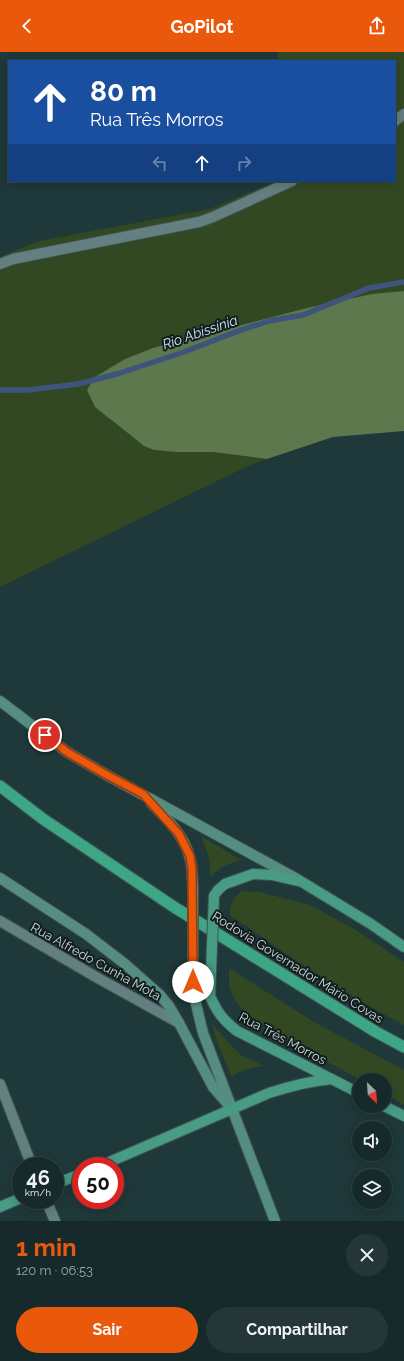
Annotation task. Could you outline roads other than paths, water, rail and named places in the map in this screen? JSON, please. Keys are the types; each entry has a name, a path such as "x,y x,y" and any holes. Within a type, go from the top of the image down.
{"highway":[{"name":"Rodovia Governador Mário Covas","path":"0,786 43,819 174,907 376,1032 404,1047"}],"main road":[{"name":"Rua Três Morros","path":"0,701 67,752 302,882 371,924 404,947"},
{"path":"143,794 179,834 190,856 193,889 193,982 199,1020 275,1221"},
{"name":"Rua Três Morros","path":"302,882 253,874 225,884 218,890 214,896 210,996 215,1008 222,1018 237,1031 352,1089"},
{"path":"0,878 86,934 125,964 160,995 179,1022 213,1087 232,1110"},
{"path":"121,1157 269,1093 313,1080 332,1079"},
{"path":"392,1110 404,1116"},
{"path":"0,1207 12,1202"}],"street":[{"path":"396,120 404,114"},
{"path":"0,264 13,259 199,222 290,182"},
{"name":"Rua Alfredo Cunha Mota","path":"0,921 96,977 179,1022"},
{"path":"0,1084 28,1157"},
{"path":"50,1209 55,1221"}],"waterway":[{"name":"Rio Abissínia","path":"0,390 28,390 78,384 117,374 184,352 269,321 303,315 369,288 404,282"}]}
